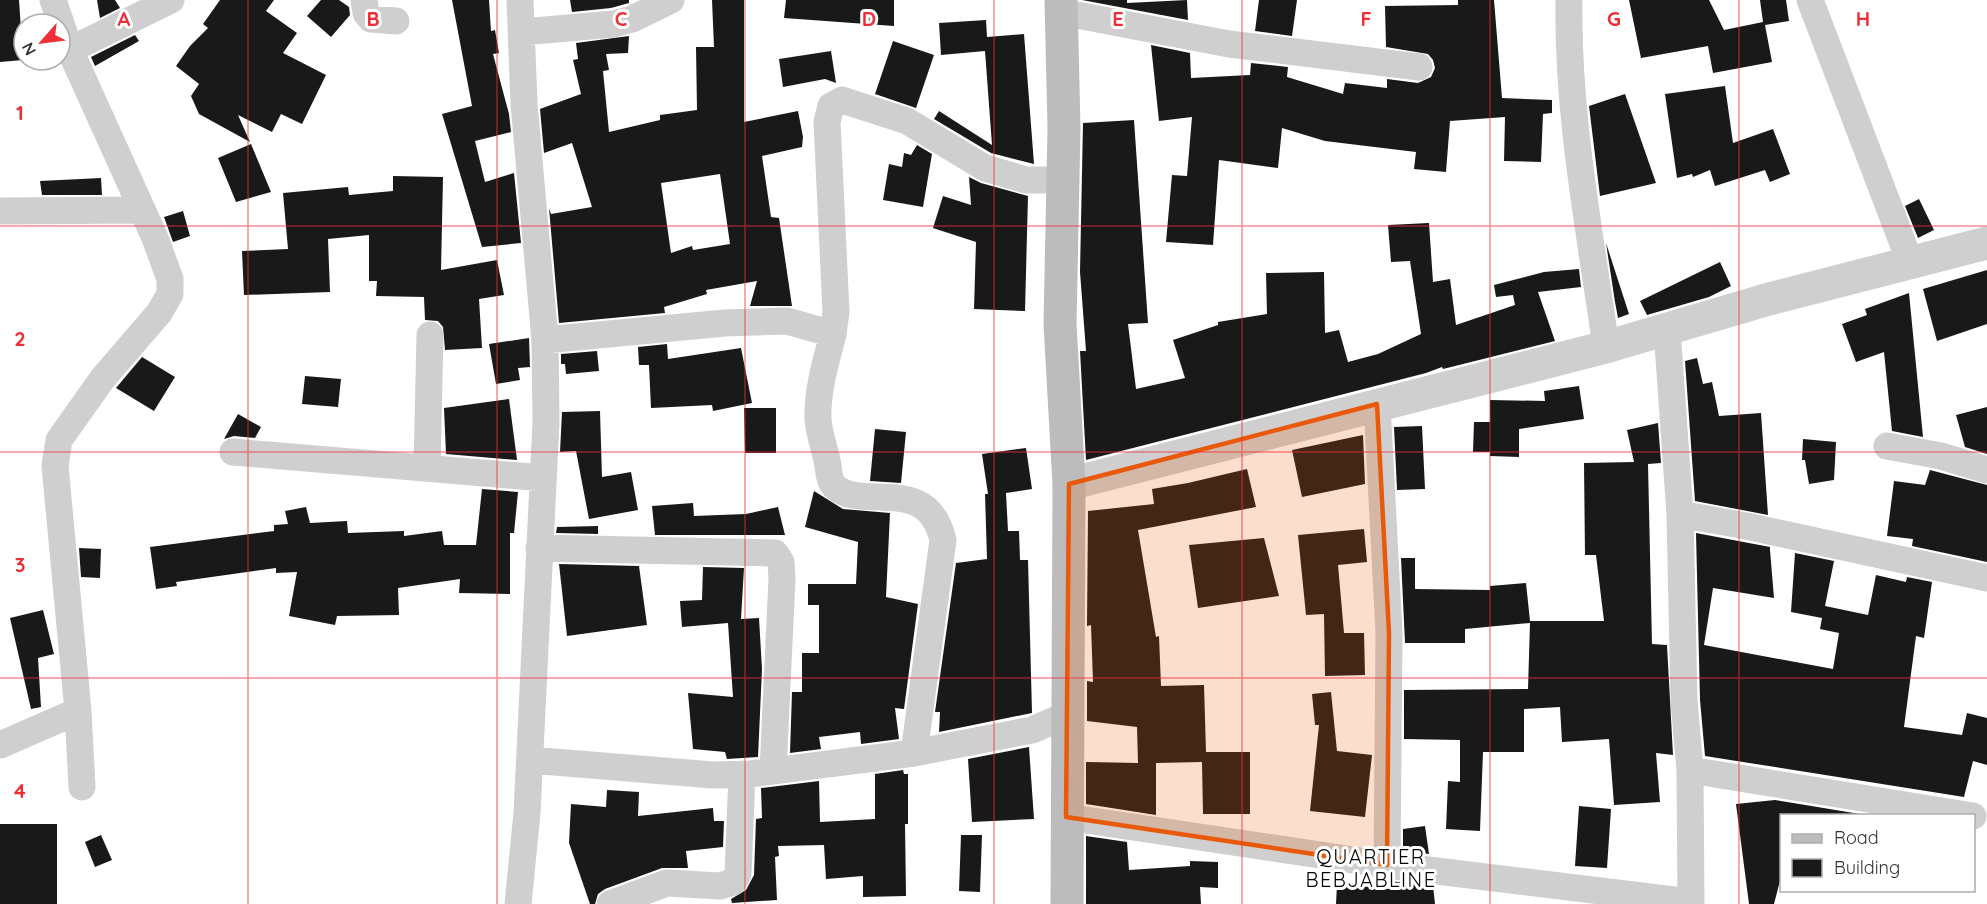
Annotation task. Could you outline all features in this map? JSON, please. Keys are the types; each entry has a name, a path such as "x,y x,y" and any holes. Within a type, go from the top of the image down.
{"main road":[{"path":"1061,6 1063,180 1060,324 1069,484 1067,904"}],"street":[{"path":"72,49 171,0"},
{"path":"364,0 366,13 370,19 396,21"},
{"path":"518,904 530,760 543,478 544,339 524,104 520,0"},
{"path":"522,32 614,24 632,19 671,0"},
{"path":"1569,0 1572,84 1580,165 1606,347"},
{"path":"1810,0 1910,262"},
{"path":"1061,6 1229,44 1419,67"},
{"path":"72,55 170,279 170,294 159,313 103,378 59,440 55,466 78,711 82,787"},
{"path":"914,753 943,540 940,527 932,512 904,498 841,490 830,479 818,420 821,379 833,334 836,312 827,122 831,106 842,100 907,121 985,168 1007,176 1026,180 1063,180"},
{"path":"0,211 141,210"},
{"path":"1069,484 1606,347 1910,262 1987,243"},
{"path":"544,339 724,322 787,321 833,334"},
{"path":"1066,817 1388,865 1691,903 1690,770 1684,701 1680,514 1667,330"},
{"path":"428,467 430,335"},
{"path":"1377,404 1389,633 1388,865"},
{"path":"1887,446 1941,456 1987,470"},
{"path":"233,452 543,478"},
{"path":"1680,514 1987,578"},
{"path":"539,548 775,553 781,562 782,579 773,771"},
{"path":"0,745 78,711"},
{"path":"530,760 713,775 742,774 914,753 1032,730 1067,715"},
{"path":"1690,770 1961,814"},
{"path":"610,904 667,884 720,886 733,882 738,874 742,774"}],"highlighted area":[{"path":"1377,404 1389,633 1387,865 1066,817 1069,484"}],"building":[{"path":"0,0 19,0 20,12 12,12 12,61 0,62"},
{"path":"97,0 115,0 120,8 100,18"},
{"path":"220,0 274,0 266,11 297,33 283,53 326,75 302,124 281,114 272,132 238,115 250,142 199,114 191,96 199,84 176,66 190,46 208,28 203,24"},
{"path":"321,0 339,0 349,7 350,15 331,37 307,16"},
{"path":"452,0 489,0 491,31 495,30 499,53 493,54 509,114 511,132 475,141 485,182 514,173 521,243 482,247 442,114 472,106"},
{"path":"570,0 629,0 629,3 611,8 572,12"},
{"path":"712,0 744,0 744,122 798,111 803,137 802,147 762,156 771,217 779,218 792,306 750,306 757,281 706,290 707,294 664,307 665,313 559,323 549,208 551,214 592,207 572,143 544,153 540,109 581,94 573,60 578,59 576,43 629,36 628,53 606,54 609,70 603,71 609,132 660,120 660,115 697,110 696,47 714,47","holes":["720,174 730,244 693,250 692,246 671,253 661,183"]},
{"path":"786,0 894,0 894,26 784,18"},
{"path":"1082,0 1127,0 1127,3 1187,0 1188,20"},
{"path":"1259,0 1297,0 1292,36 1255,31"},
{"path":"1458,0 1494,0 1502,98 1552,100 1552,113 1543,114 1541,162 1504,161 1505,117 1450,121 1446,172 1414,169 1416,152 1325,141 1282,128 1278,168 1219,160 1213,245 1166,242 1172,175 1187,176 1192,117 1159,121 1151,45 1190,53 1191,78 1250,75 1251,63 1288,67 1287,77 1343,94 1345,83 1387,88 1387,79 1418,83 1431,77 1435,68 1428,54 1386,47 1385,6 1458,5"},
{"path":"1629,0 1709,0 1724,30 1763,22 1760,0 1786,0 1789,21 1765,25 1772,62 1713,73 1708,46 1641,58"},
{"path":"986,20 987,37 1024,34 1034,164 991,153 934,119 939,111 992,145 985,51 941,55 939,23"},
{"path":"135,35 139,41 95,66 91,57"},
{"path":"893,41 934,55 916,108 875,94"},
{"path":"831,51 836,83 825,79 783,87 779,59"},
{"path":"1725,86 1733,143 1773,129 1790,174 1770,182 1765,170 1715,186 1710,170 1693,177 1692,174 1677,178 1665,94"},
{"path":"1625,94 1656,183 1600,196 1589,106"},
{"path":"1134,120 1148,323 1128,324 1136,389 1185,378 1173,340 1218,325 1218,322 1267,314 1266,273 1324,272 1325,333 1339,330 1348,362 1378,354 1421,334 1410,261 1391,262 1388,225 1429,223 1433,282 1450,279 1456,325 1515,305 1513,295 1496,297 1494,285 1544,272 1579,269 1581,287 1538,292 1555,341 1443,369 1442,367 1086,460 1080,351 1086,351 1080,272 1083,123"},
{"path":"251,144 271,192 236,202 218,158"},
{"path":"917,145 932,154 923,207 883,200 889,164 902,167 904,153 911,155"},
{"path":"393,176 443,177 441,270 497,260 504,295 479,299 482,348 445,350 443,327 438,321 425,320 424,297 376,296 377,281 369,281 369,235 328,239 330,292 244,295 242,251 288,249 283,193 348,187 349,195 393,191"},
{"path":"969,177 981,183 1028,196 1025,311 974,309 976,242 933,228 943,196 971,205"},
{"path":"101,178 102,195 42,195 40,181"},
{"path":"1919,199 1934,230 1918,238 1905,206"},
{"path":"183,211 190,236 173,242 164,217"},
{"path":"1606,243 1629,314 1618,318 1615,302"},
{"path":"1720,262 1731,286 1709,297 1647,315 1640,301"},
{"path":"1987,270 1987,324 1937,341 1923,289"},
{"path":"1909,293 1923,437 1892,431 1884,352 1856,362 1842,324 1867,315 1865,309"},
{"path":"529,338 530,367 518,368 520,380 496,384 489,344"},
{"path":"667,344 668,359 741,348 752,403 713,411 712,405 651,408 649,365 639,365 638,347"},
{"path":"597,351 599,371 566,374 565,364 561,364 561,354"},
{"path":"142,357 175,377 154,411 116,388"},
{"path":"1697,358 1703,384 1712,382 1719,416 1761,413 1768,515 1695,501 1685,361"},
{"path":"305,376 341,379 338,407 302,404"},
{"path":"1579,386 1584,419 1519,429 1519,457 1490,456 1490,452 1473,452 1474,422 1490,422 1490,400 1545,401 1544,391"},
{"path":"509,399 517,460 446,454 444,408"},
{"path":"1987,407 1987,454 1965,447 1956,415"},
{"path":"744,408 776,408 776,453 745,453"},
{"path":"600,411 602,477 631,472 638,510 589,519 576,451 560,452 562,412"},
{"path":"238,414 261,427 255,438 234,436 224,439"},
{"path":"1658,423 1661,463 1648,464 1652,644 1667,645 1673,755 1656,753 1660,802 1614,805 1609,739 1562,742 1560,707 1524,709 1524,752 1483,752 1480,831 1446,829 1448,781 1460,782 1460,740 1404,739 1404,690 1528,689 1530,623 1465,629 1465,643 1405,643 1401,558 1415,558 1415,589 1490,590 1490,586 1526,583 1530,621 1604,621 1596,555 1585,555 1584,463 1634,462 1627,430"},
{"path":"1422,426 1425,489 1397,490 1394,427"},
{"path":"875,429 906,432 901,483 870,481"},
{"path":"1363,435 1365,484 1302,497 1292,450"},
{"path":"1803,439 1836,442 1834,480 1809,484 1805,460 1802,460"},
{"path":"1026,448 1032,489 1006,493 1008,531 1019,531 1020,560 1028,560 1032,713 939,732 940,712 935,712 956,563 987,559 985,494 988,494 982,454"},
{"path":"1247,469 1256,507 1138,530 1156,637 1159,636 1161,686 1204,685 1206,752 1250,752 1250,814 1203,814 1202,762 1156,763 1156,815 1086,804 1086,762 1138,763 1137,727 1087,721 1087,681 1093,682 1091,625 1087,626 1088,511 1154,504 1152,489"},
{"path":"1930,470 1987,485 1987,562 1912,546 1913,539 1887,536 1894,481 1925,485"},
{"path":"482,489 518,492 514,533 510,533 510,594 459,593 460,579 398,588 399,615 337,616 335,625 289,616 297,572 276,573 276,568 176,582 177,586 156,589 150,547 274,531 274,525 288,524 285,511 306,507 310,523 347,521 348,533 404,531 404,536 442,531 444,545 476,545"},
{"path":"814,491 843,509 890,513 886,597 918,604 904,709 895,708 899,739 861,744 860,732 819,737 821,749 790,753 792,692 802,692 802,653 819,653 819,605 808,605 808,584 856,584 858,542 805,527"},
{"path":"693,503 694,516 746,514 778,507 785,535 655,535 652,506"},
{"path":"598,526 598,534 556,533 557,527"},
{"path":"1364,529 1367,562 1338,565 1344,633 1364,633 1365,675 1325,676 1324,614 1306,615 1298,535"},
{"path":"1696,533 1770,547 1774,598 1713,588 1704,645 1833,669 1839,633 1820,629 1822,618 1791,612 1795,553 1834,561 1825,606 1868,615 1876,575 1906,582 1907,577 1932,582 1924,638 1916,636 1904,727 1962,735 1967,713 1987,718 1987,765 1973,761 1964,797 1705,756 1700,700"},
{"path":"1264,538 1279,596 1198,608 1189,545"},
{"path":"79,548 101,549 100,578 81,577"},
{"path":"559,564 639,566 647,625 567,636"},
{"path":"703,567 744,568 741,619 759,618 762,669 758,757 727,759 725,752 693,749 688,693 733,697 728,623 682,627 680,601 702,600"},
{"path":"43,610 54,654 38,658 41,707 31,709 10,618"},
{"path":"1331,692 1337,751 1372,755 1365,817 1310,811 1319,725 1315,725 1312,694"},
{"path":"1029,747 1034,819 972,822 968,759"},
{"path":"903,770 904,774 908,774 908,824 905,824 906,896 863,897 863,876 826,879 824,845 778,846 779,856 775,857 777,900 732,903 731,899 746,890 754,875 756,819 762,818 761,788 819,781 820,822 875,819 875,774"},
{"path":"607,790 639,792 638,816 713,808 714,821 724,821 723,847 686,851 688,868 662,868 605,889 598,894 595,904 590,904 569,843 571,804 606,807"},
{"path":"1775,800 1860,814 1780,814 1780,881 1774,904 1749,904 1736,804"},
{"path":"1579,806 1611,809 1607,868 1575,866"},
{"path":"0,824 57,824 57,904 0,904"},
{"path":"1425,826 1429,854 1403,851 1403,829"},
{"path":"101,835 112,860 95,867 85,842"},
{"path":"961,835 982,835 980,892 959,891"},
{"path":"1086,836 1127,842 1129,870 1190,866 1190,861 1218,862 1218,888 1200,887 1201,904 1086,904"},
{"path":"1390,881 1433,886 1435,904 1336,904 1337,884 1391,889"}],"district":[{"name":"QUARTIER BEBJABLINE","path":"1371,868"}]}
